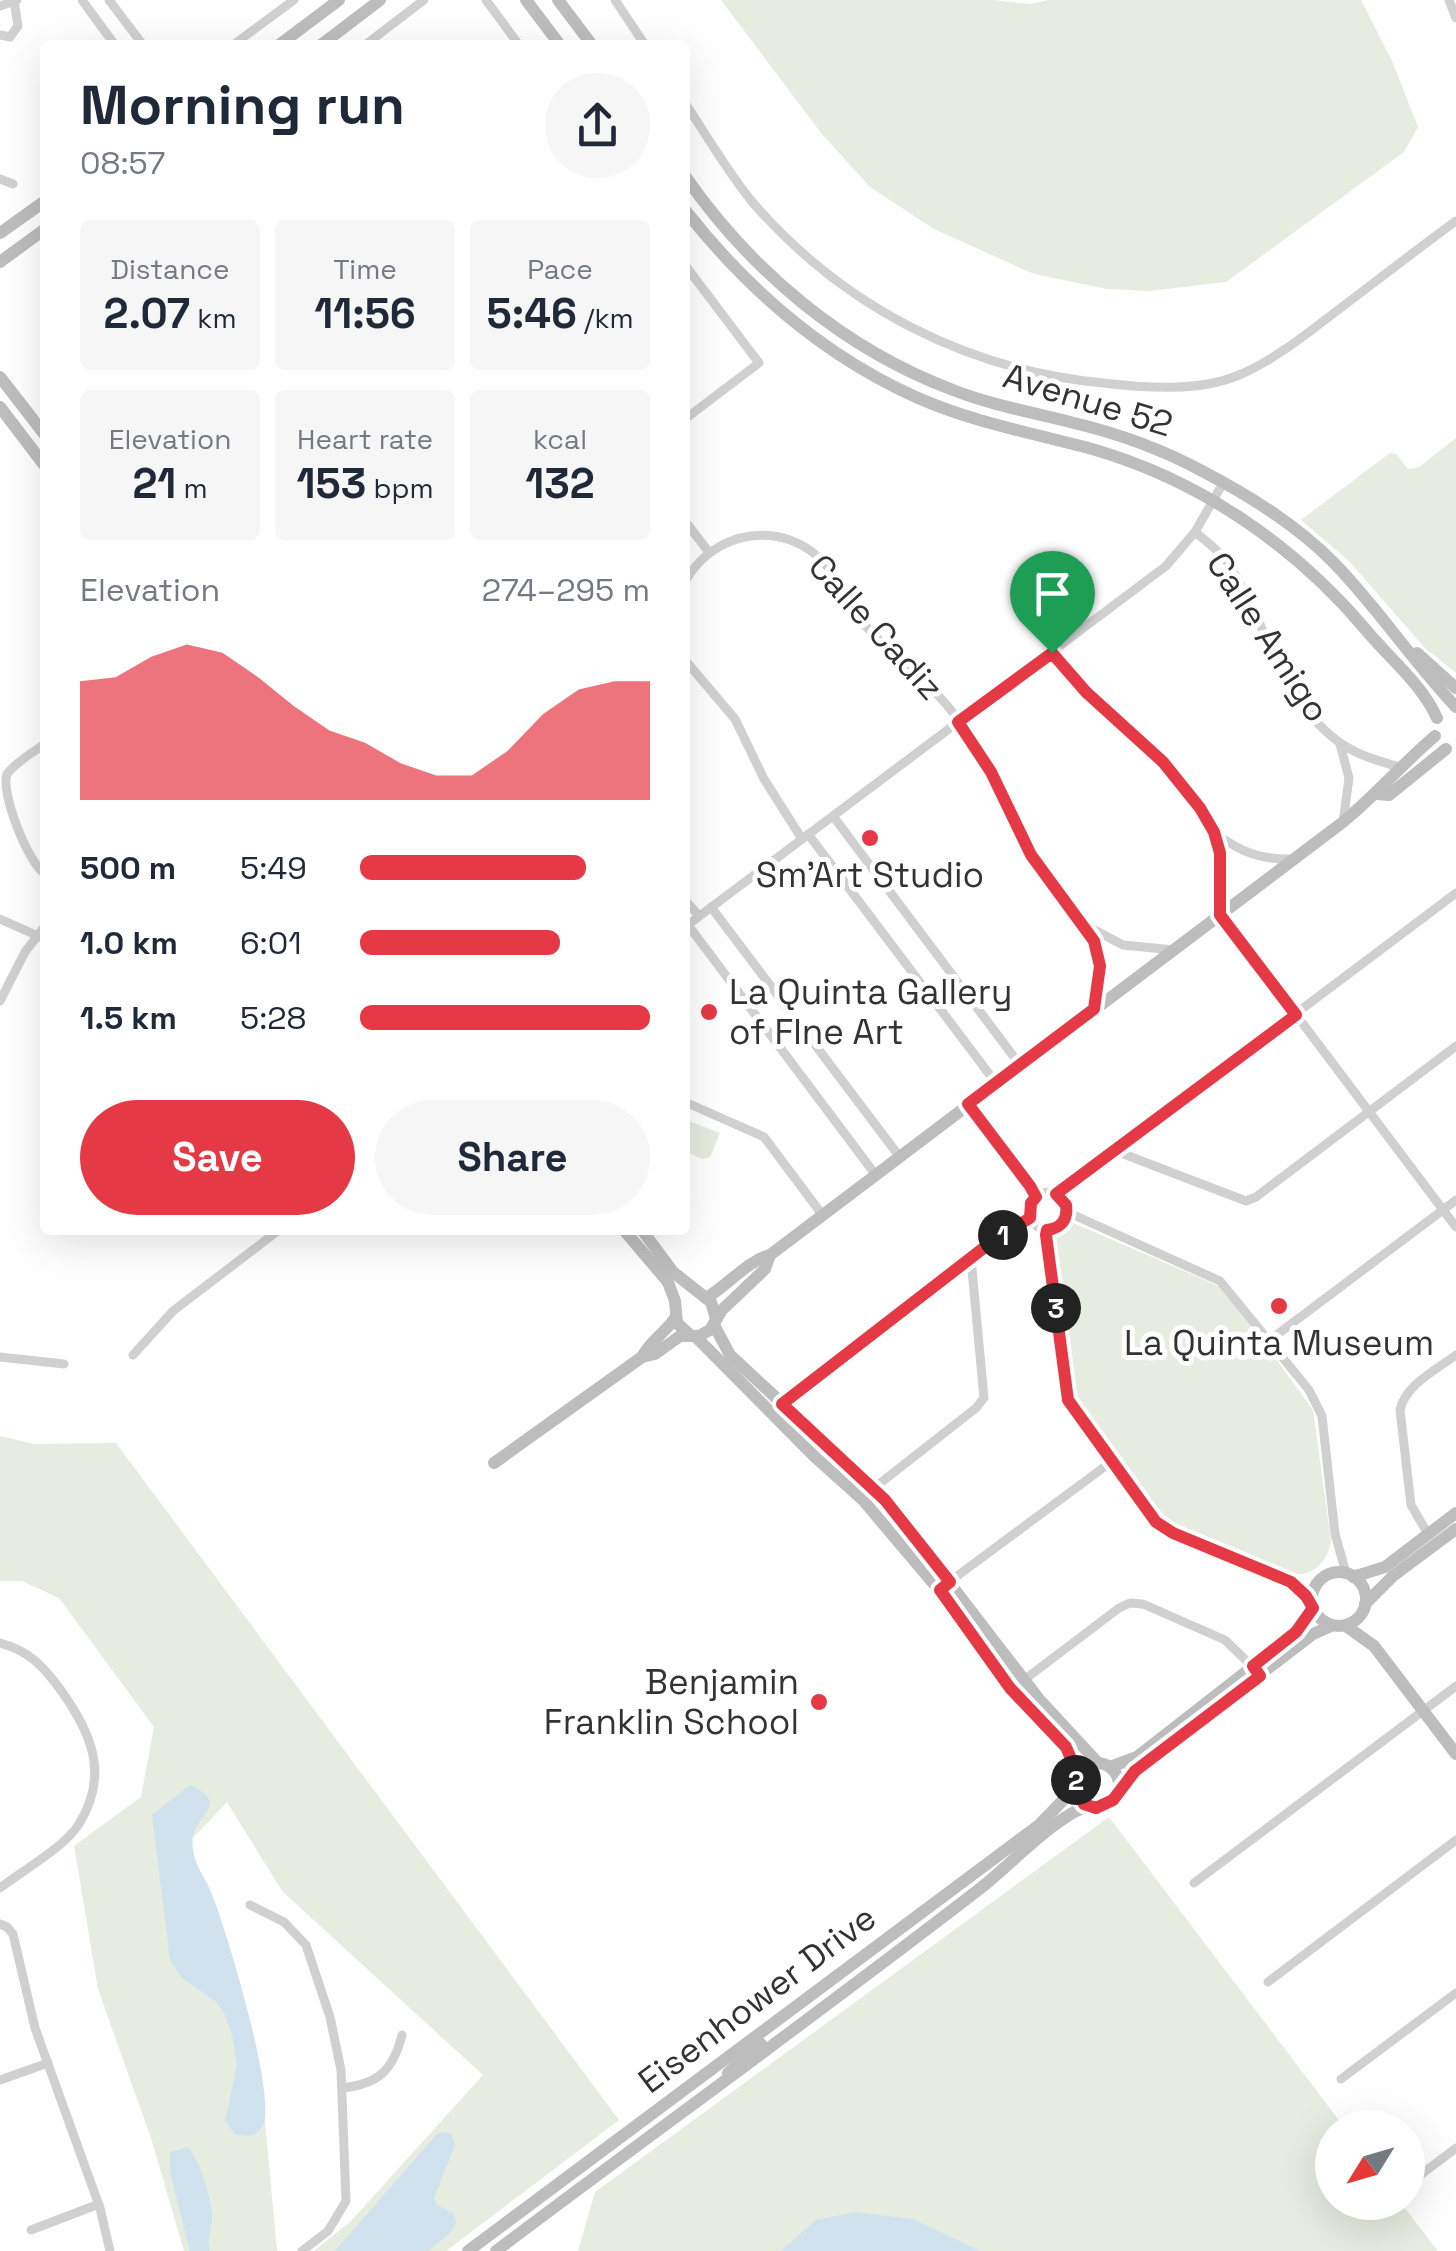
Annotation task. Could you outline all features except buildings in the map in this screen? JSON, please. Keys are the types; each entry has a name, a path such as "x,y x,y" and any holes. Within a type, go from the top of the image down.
{"main road":[{"path":"286,40 339,0"},
{"path":"328,40 380,0"},
{"path":"526,0 556,40"},
{"path":"558,0 588,40"},
{"name":"Avenue 52","path":"690,183 764,270 853,340 954,391 1118,434 1166,453 1224,483 1294,530 1333,562 1456,708"},
{"path":"0,232 40,204"},
{"name":"Avenue 52","path":"690,216 723,256 789,320 867,372 968,418 1145,467 1213,501 1275,541 1314,574 1416,683 1437,718"},
{"path":"0,262 40,233"},
{"path":"0,377 40,429"},
{"path":"0,407 40,459"},
{"path":"1390,629 1456,688"},
{"path":"642,1357 648,1346 668,1330 682,1300 703,1297 727,1286 760,1258 770,1255 1343,822 1378,794 1399,766 1435,736 1437,718 1445,710 1456,708"},
{"path":"1378,794 1389,795 1451,750 1435,736"},
{"path":"628,1235 668,1282 682,1331 693,1336 863,1500 945,1586 1064,1729 1118,1777 1119,1789"},
{"path":"646,1235 673,1272 714,1307 715,1322 730,1355 874,1488 945,1586 1010,1688 1066,1747 1080,1799 1090,1806"},
{"path":"494,1464 642,1357 655,1354 680,1336 705,1334 765,1270 770,1255"},
{"name":"Eisenhower Drive","path":"496,2251 1018,1859 1062,1818 1090,1806 1108,1804 1135,1771 1257,1671 1296,1632 1312,1606 1314,1588 1324,1576 1379,1571 1456,1512"},
{"path":"1346,1626 1392,1576 1456,1528"},
{"path":"1350,1575 1364,1588 1364,1607 1374,1646"},
{"path":"1312,1606 1318,1617 1331,1626 1346,1626 1374,1646 1456,1754"},
{"name":"Eisenhower Drive","path":"468,2251 1039,1825 1086,1766 1137,1757 1257,1671 1331,1626"},
{"path":"961,1902 972,1884 970,1876"},
{"path":"722,2084 730,2068 766,2040 766,2029"}],"street":[{"path":"0,6 16,0 18,26 10,37 0,35"},
{"path":"82,0 111,40"},
{"path":"109,0 139,40"},
{"path":"240,40 294,0"},
{"path":"372,40 424,0"},
{"path":"486,0 516,40"},
{"path":"615,0 642,40"},
{"path":"1449,0 1456,18"},
{"path":"690,110 762,212 824,272 863,300 910,329 962,351 1013,368 1077,381 1136,387 1236,376 1279,354 1456,222"},
{"path":"0,180 13,184"},
{"path":"690,272 759,364 690,415"},
{"path":"690,923 1166,566 1194,532 1224,483"},
{"path":"690,527 708,552 690,575"},
{"name":"Calle Amigo","path":"1194,532 1228,563 1284,675 1316,718 1340,744 1399,766"},
{"name":"Calle Cadiz","path":"708,552 728,542 764,536 787,539 808,550 825,563 860,620 934,690 991,772 1031,855 1084,924 1099,954 1094,1009"},
{"path":"1052,653 1086,692 1163,762 1214,832 1258,857 1294,859"},
{"path":"690,666 735,719 764,778 805,837 996,1084"},
{"name":"Calle Amigo","path":"1340,744 1349,778 1343,822"},
{"path":"40,748 8,772 3,784 7,805 30,860 40,869"},
{"path":"833,816 1020,1065"},
{"path":"1214,832 1220,853 1220,915 1456,1228"},
{"path":"1056,1194 1456,893"},
{"path":"690,906 699,916"},
{"path":"711,907 899,1156"},
{"path":"0,919 40,937"},
{"name":"Calle Cadiz","path":"1084,924 1123,945 1174,950"},
{"path":"690,931 875,1174"},
{"path":"0,1001 25,952 40,940"},
{"path":"1114,1150 1246,1202 1456,1046"},
{"path":"690,1104 764,1137 821,1213"},
{"path":"968,1104 1036,1197"},
{"path":"1042,1194 1056,1194 1062,1198 1067,1212 1061,1225 1040,1228 1030,1218 1031,1203 1042,1194"},
{"path":"1270,1340 1456,1200"},
{"path":"1067,1212 1220,1281 1309,1390 1322,1416 1335,1534 1350,1575"},
{"path":"782,1404 970,1258 1030,1218"},
{"path":"1047,1230 1064,1388 1074,1412 1156,1522 1173,1533 1291,1582 1312,1606"},
{"path":"134,1356 172,1311 272,1235"},
{"path":"874,1488 984,1398 970,1258"},
{"path":"1428,1534 1411,1505 1400,1410 1409,1390 1456,1355"},
{"path":"0,1357 64,1364"},
{"path":"945,1586 1111,1462"},
{"path":"1024,1680 1118,1608 1130,1603 1143,1604 1225,1640 1257,1671"},
{"path":"0,1643 20,1648 44,1668 82,1719 92,1747 96,1786 78,1827 0,1888"},
{"path":"1194,1883 1456,1686"},
{"path":"1268,1982 1456,1840"},
{"path":"250,1906 284,1922 306,1945 334,2032 342,2088 346,2202 336,2222 302,2251"},
{"path":"4,1926 16,1945 28,2004 99,2204 110,2251"},
{"path":"1341,2080 1456,1993"},
{"path":"342,2088 376,2080 394,2058 402,2035"},
{"path":"0,2080 48,2063"},
{"path":"1425,2171 1456,2148"},
{"path":"31,2230 99,2204"}],"shaded area":[{"path":"721,0 993,0 1031,4 1049,0 1361,0 1392,61 1418,127 1404,152 1226,282 1149,291 1107,289 1034,274 934,229 870,187 822,134"},
{"path":"1456,438 1456,673 1424,647 1349,561 1301,520 1390,453 1396,454 1408,469 1419,467"},
{"path":"690,1121 720,1133 710,1157 702,1159 690,1153"},
{"path":"1071,1222 1222,1288 1313,1410 1331,1541 1324,1560 1314,1569 1294,1574 1269,1567 1165,1518 1074,1396 1051,1239"},
{"path":"0,1436 34,1444 116,1443 619,2120 446,2251 314,2251 351,2221 483,2075 282,1891 227,1802 188,1843 222,1925 261,2078 277,2251 184,2251 151,2138 98,1989 74,1846 141,1797 154,1727 59,1598 22,1581 0,1581"},
{"path":"1109,1817 1331,2110 1315,2110 1315,2220 1414,2220 1438,2251 578,2251 595,2192"}],"water":[{"path":"190,1785 208,1797 210,1803 194,1832 194,1855 229,1943 263,2085 262,2127 250,2135 235,2134 225,2121 237,2065 224,2013 215,2001 182,1978 170,1960 152,1815"},
{"path":"437,2134 451,2134 455,2145 434,2198 437,2205 454,2214 456,2223 450,2233 428,2251 335,2251"},
{"path":"188,2147 201,2170 210,2201 210,2251 190,2251 170,2172 170,2152"},
{"path":"854,2212 913,2219 980,2251 781,2251 816,2220"}],"place":[{"name":"Sm'Art Studio","path":"870,838"},
{"name":"La Quinta Gallery of FIne Art","path":"709,1012"},
{"name":"La Quinta Museum","path":"1279,1306"},
{"name":"Benjamin Franklin School","path":"819,1702"}],"route":[{"path":"1052,653 1106,712 1163,762 1200,808 1214,832 1220,853 1220,915 1296,1015 1056,1194 1062,1198 1067,1212 1061,1225 1047,1230 1047,1251 1064,1388 1074,1412 1156,1522 1173,1533 1291,1582 1313,1608 1296,1632 1253,1666 1260,1676 1135,1771 1113,1800 1096,1808 1084,1804 1077,1794 1078,1775 1066,1747 1010,1688 940,1590 950,1582 912,1532 874,1488 782,1404 994,1240 1030,1218 1031,1203 1036,1197 968,1104 1094,1009 1099,954 1084,924 1031,855 1002,792 958,722 1052,653"}]}
